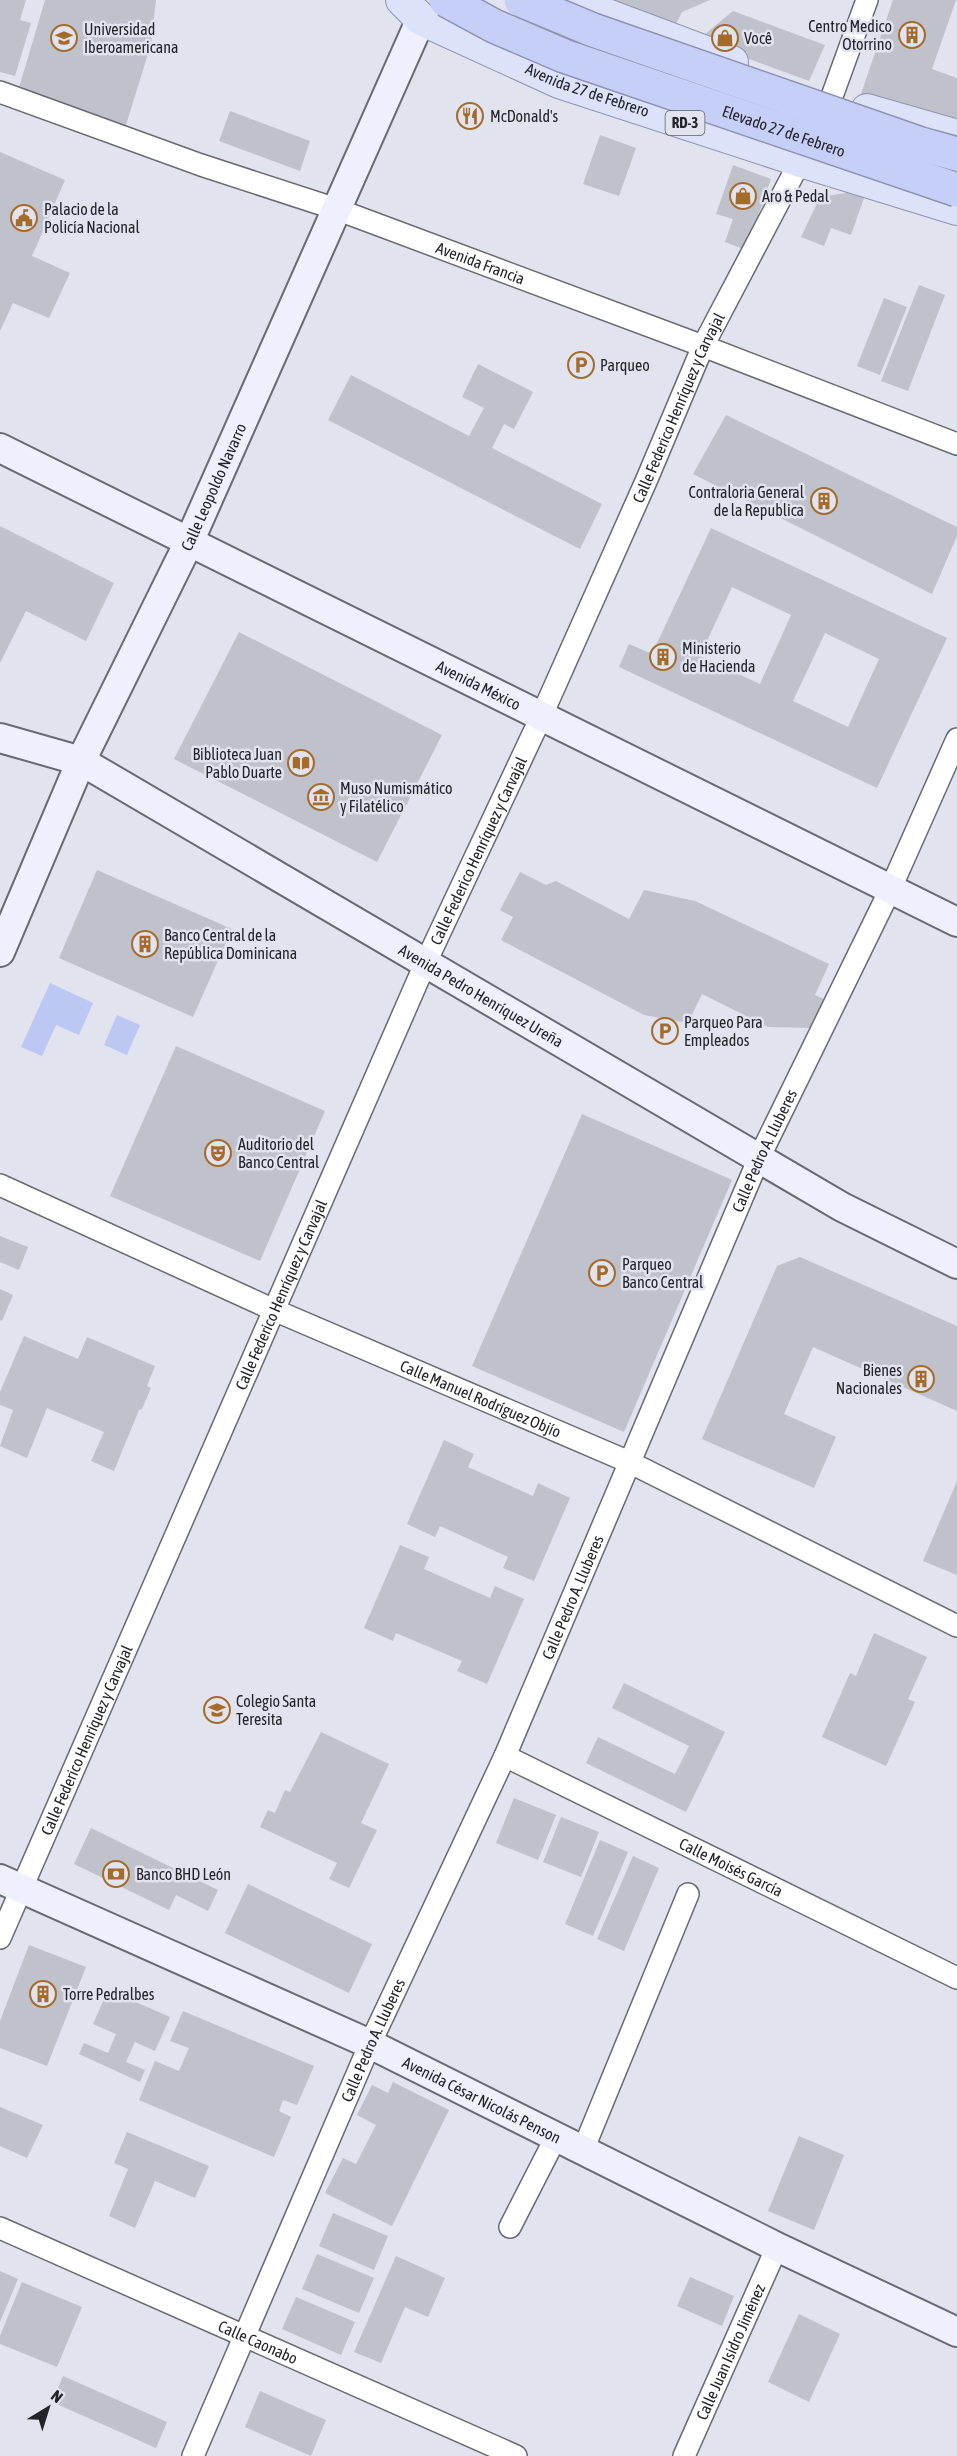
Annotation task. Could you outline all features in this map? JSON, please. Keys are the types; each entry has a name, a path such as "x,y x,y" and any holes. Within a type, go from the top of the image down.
{"highway":[{"name":"Elevado 27 de Febrero","path":"521,0 593,30 921,144 957,154"},
{"name":"Elevado 27 de Febrero","path":"429,5 494,26 564,56 957,190"}],"main road":[{"path":"567,0 831,99 957,136"},
{"name":"Avenida 27 de Febrero","path":"429,5 559,82 957,209"},
{"name":"Calle Leopoldo Navarro","path":"0,952 81,760 189,542 429,5"},
{"name":"Avenida México","path":"0,448 957,922"},
{"name":"Avenida Pedro Henríquez Ureña","path":"0,738 81,760 842,1207 957,1264"},
{"name":"Avenida César Nicolás Penson","path":"11,1884 370,2044 777,2247 957,2332"}],"street":[{"name":"Calle Federico Henríquez y Carvajal","path":"0,1938 11,1884 274,1310 425,964 541,717 647,480 703,346 801,161 831,99 867,0"},
{"name":"Avenida Francia","path":"0,92 201,165 336,209 957,444"},
{"name":"Calle Pedro A. Lluberes","path":"193,2456 246,2338 370,2044 505,1756 759,1158 890,890 957,739"},
{"name":"Calle Manuel Rodríguez Objío","path":"0,1185 274,1310 629,1462 957,1626"},
{"name":"Calle Moisés García","path":"505,1756 957,1978"},
{"path":"583,2150 688,1894"},
{"path":"510,2227 556,2137"},
{"name":"Calle Caonabo","path":"0,2228 516,2456"},
{"name":"Calle Juan Isidro Jiménez","path":"684,2456 777,2247"}],"shaded area":[{"path":"50,983 93,1003 79,1035 56,1025 42,1056 21,1047"},
{"path":"117,1015 140,1025 127,1055 104,1045"}],"building":[{"path":"0,0 26,0 20,20 31,23 15,76 0,72"},
{"name":"Universidad Iberoamericana","path":"45,0 156,0 151,44 126,125 18,91"},
{"path":"601,0 710,0 682,12 673,30"},
{"name":"Centro Medico Otorrino","path":"893,0 956,0 932,69 957,78 957,127 861,94"},
{"path":"733,11 825,45 809,81 698,40"},
{"path":"230,111 310,141 300,171 219,141"},
{"path":"600,135 636,148 619,196 583,184"},
{"name":"Palacio de la Policía Nacional","path":"0,152 65,180 32,256 70,273 49,318 13,303 0,331"},
{"name":"Aro & Pedal","path":"733,165 771,179 746,250 725,242 733,219 716,214"},
{"path":"852,192 864,198 851,235 831,228 824,246 801,237 820,197"},
{"path":"919,285 945,295 908,391 881,381"},
{"path":"884,298 907,307 880,375 857,366"},
{"path":"478,364 533,392 514,429 504,424 492,448 602,504 580,549 328,420 351,375 469,436 484,408 462,397"},
{"name":"Contraloria General de la Republica","path":"726,415 957,527 957,536 932,594 693,474"},
{"path":"0,526 114,583 86,641 26,611 0,663"},
{"name":"Ministerio de Hacienda","path":"711,528 947,638 877,788 619,667 629,644 652,654","holes":["732,587 791,615 760,684 700,656","825,633 879,659 848,727 793,701"]},
{"path":"239,632 442,735 377,862 174,759"},
{"name":"Banco Central de la República Dominicana","path":"97,870 232,929 193,1017 59,958"},
{"path":"520,872 546,885 556,881 629,919 644,890 695,901 829,964 815,995 824,999 810,1028 768,1027 702,994 688,1023 644,1015 501,940 513,917 500,910"},
{"name":"Auditorio del Banco Central","path":"176,1046 325,1111 260,1261 110,1196"},
{"name":"Parqueo Banco Central","path":"582,1114 732,1180 624,1432 472,1366"},
{"path":"0,1236 28,1247 19,1270 0,1262"},
{"name":"Bienes Nacionales","path":"800,1257 957,1326 957,1411 813,1347 784,1414 836,1437 814,1488 702,1439 777,1266"},
{"path":"0,1289 13,1295 2,1321 0,1320"},
{"path":"24,1336 78,1359 87,1337 155,1366 147,1386 151,1388 142,1409 139,1410 114,1471 91,1461 104,1432 47,1408 27,1458 0,1446 13,1410 0,1405 0,1392"},
{"path":"444,1440 474,1454 468,1467 533,1496 538,1483 570,1498 534,1581 503,1568 508,1557 440,1526 435,1537 407,1524"},
{"path":"957,1481 957,1575 923,1561"},
{"path":"400,1545 429,1557 424,1569 490,1598 495,1586 524,1599 487,1684 457,1671 462,1661 396,1633 393,1641 364,1628"},
{"path":"874,1633 927,1657 908,1699 915,1702 886,1766 822,1737 850,1673 856,1676"},
{"path":"624,1683 725,1732 686,1812 586,1763 598,1737 675,1774 689,1746 612,1708"},
{"path":"321,1732 389,1764 361,1823 377,1830 349,1888 329,1879 337,1863 260,1827 268,1810 275,1813 285,1790 290,1792"},
{"path":"514,1798 556,1815 538,1860 496,1843"},
{"path":"561,1817 599,1832 581,1877 543,1862"},
{"path":"91,1828 218,1890 208,1911 176,1895 169,1910 74,1864"},
{"path":"600,1840 628,1852 593,1936 565,1924"},
{"path":"633,1856 659,1868 624,1951 597,1939"},
{"path":"248,1884 372,1944 349,1993 225,1933"},
{"name":"Torre Pedralbes","path":"29,1945 86,1967 47,2066 0,2048 0,2021"},
{"path":"108,1990 170,2017 155,2051 135,2042 126,2062 145,2070 140,2082 79,2054 84,2043 108,2053 116,2034 93,2024"},
{"path":"183,2011 314,2066 297,2105 283,2100 279,2111 291,2117 274,2157 139,2100 155,2061 179,2071 189,2048 170,2041"},
{"path":"393,2082 449,2110 392,2226 325,2193 343,2158 356,2164 376,2125 357,2115 372,2085 388,2093"},
{"path":"0,2107 43,2125 27,2158 0,2146"},
{"path":"127,2132 209,2166 195,2198 155,2181 135,2228 109,2216 128,2169 114,2163"},
{"path":"799,2136 844,2155 814,2230 768,2211"},
{"path":"333,2213 388,2236 374,2270 319,2246"},
{"path":"317,2254 374,2278 359,2313 302,2289"},
{"path":"396,2256 445,2278 428,2317 405,2307 381,2363 354,2352"},
{"path":"0,2271 18,2279 0,2322"},
{"path":"690,2277 734,2296 722,2326 677,2306"},
{"path":"22,2282 82,2307 57,2367 0,2344 0,2336"},
{"path":"296,2297 355,2322 341,2355 282,2329"},
{"path":"799,2314 840,2334 809,2402 768,2382"},
{"path":"63,2376 167,2422 156,2448 52,2402"},
{"path":"260,2391 326,2420 311,2456 245,2427"}],"place":[{"name":"Centro Medico Otorrino","path":"912,35"},
{"name":"Universidad Iberoamericana","path":"64,38"},
{"name":"Você","path":"725,38"},
{"name":"McDonald's","path":"470,116"},
{"name":"Aro & Pedal","path":"743,196"},
{"name":"Palacio de la Policía Nacional","path":"24,218"},
{"name":"Parqueo","path":"581,365"},
{"name":"Contraloria General de la Republica","path":"824,501"},
{"name":"Ministerio de Hacienda","path":"663,657"},
{"name":"Biblioteca Juan Pablo Duarte","path":"301,763"},
{"name":"Muso Numismático y Filatélico","path":"321,797"},
{"name":"Banco Central de la República Dominicana","path":"145,944"},
{"name":"Parqueo Para Empleados","path":"665,1031"},
{"name":"Auditorio del Banco Central","path":"218,1153"},
{"name":"Parqueo Banco Central","path":"602,1273"},
{"name":"Bienes Nacionales","path":"921,1379"},
{"name":"Colegio Santa Teresita","path":"217,1710"},
{"name":"Banco BHD León","path":"116,1874"},
{"name":"Torre Pedralbes","path":"43,1994"}]}
